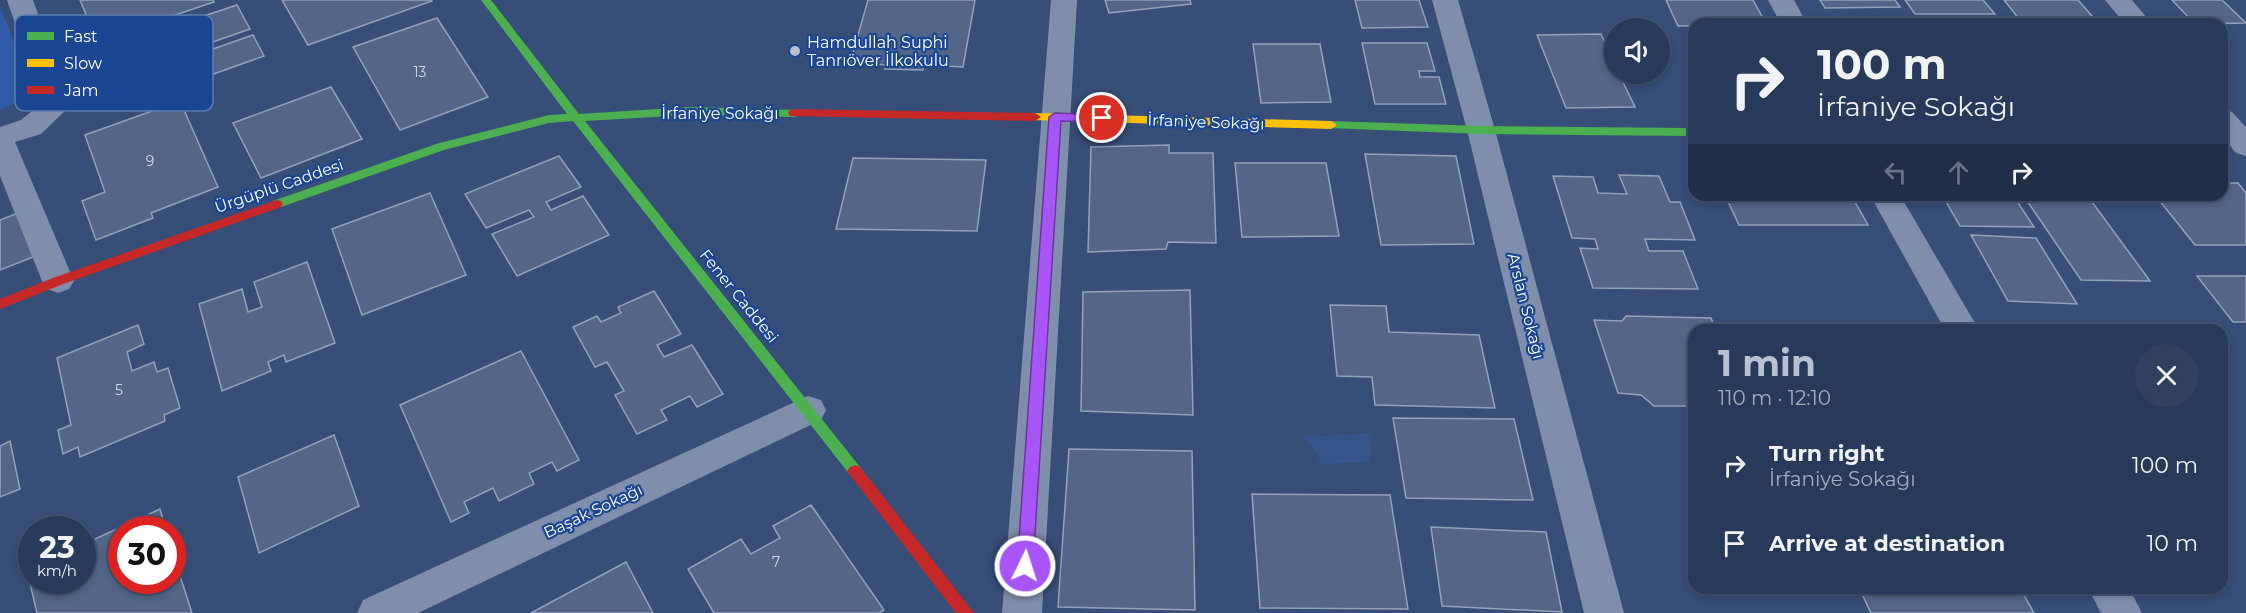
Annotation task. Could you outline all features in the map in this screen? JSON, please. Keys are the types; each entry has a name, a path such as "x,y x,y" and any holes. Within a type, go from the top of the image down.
{"main road":[{"name":"Fener Caddesi","path":"486,0 574,117 808,410 966,613"},
{"name":"İrfaniye Sokağı","path":"574,117 690,111 1055,117 1481,130 1688,132"},
{"name":"Ürgüplü Caddesi","path":"0,304 58,281 440,147 549,119 574,117"}],"street":[{"path":"20,0 25,15"},
{"path":"1022,613 1064,0"},
{"name":"Arslan Sokağı","path":"1445,0 1481,130 1604,613"},
{"path":"1781,0 1791,18"},
{"path":"2118,0 2134,18"},
{"path":"50,111 31,127 0,138 58,281"},
{"path":"2228,127 2239,144"},
{"path":"1888,201 1959,324"},
{"name":"Başak Sokağı","path":"377,613 808,410"},
{"path":"2111,594 2122,613"}],"shaded area":[{"path":"0,6 15,45 15,103 0,110"},
{"path":"1372,433 1370,462 1321,464 1317,453 1304,437"}],"building":[{"path":"80,0 213,0 214,2 175,15 86,15"},
{"path":"282,0 431,0 432,1 308,45"},
{"path":"868,0 975,0 963,67 923,65 923,70 885,69 887,65 850,63"},
{"path":"1105,0 1190,0 1191,4 1109,13"},
{"path":"1355,0 1419,0 1428,27 1362,28"},
{"path":"1666,0 1753,0 1763,18 1688,18 1688,26 1678,26"},
{"path":"1820,0 1895,0 1900,7 1825,8"},
{"path":"1905,0 1983,0 1995,14 1915,14"},
{"path":"2004,0 2078,0 2094,18 2018,18"},
{"path":"2172,0 2222,0 2246,23 2228,23 2228,18 2189,18"},
{"path":"237,5 250,29 213,42 213,15 207,15"},
{"path":"437,18 488,97 400,130 353,47"},
{"path":"1601,34 1604,40 1604,84 1624,84 1635,107 1566,108 1537,35"},
{"path":"253,35 264,56 213,74 213,49"},
{"path":"1362,43 1427,43 1435,71 1419,71 1420,77 1439,77 1446,104 1375,104"},
{"path":"1253,44 1320,44 1331,102 1261,103"},
{"path":"331,87 362,139 261,178 233,123"},
{"path":"152,111 184,111 218,187 151,213 153,218 96,240 82,201 105,192 85,135"},
{"path":"1169,145 1169,153 1213,153 1216,243 1168,242 1166,249 1088,252 1091,147"},
{"path":"1365,154 1456,156 1474,244 1381,245"},
{"path":"559,156 581,187 546,202 551,210 583,196 609,235 517,276 492,234 534,217 529,210 486,228 465,194"},
{"path":"853,158 986,160 977,231 836,229"},
{"path":"1235,163 1326,163 1339,236 1242,237"},
{"path":"1619,175 1659,176 1670,202 1680,202 1695,240 1645,239 1649,251 1683,251 1698,289 1593,288 1580,248 1598,249 1595,239 1572,238 1553,176 1593,177 1598,193 1627,194"},
{"path":"2228,183 2238,183 2246,193 2246,245 2195,245 2160,201 2228,201"},
{"path":"430,193 466,275 362,315 332,229"},
{"path":"1728,201 1854,201 1868,225 1739,225"},
{"path":"1945,201 2017,201 2034,227 1960,226"},
{"path":"2027,201 2091,201 2150,281 2081,280"},
{"path":"18,213 33,257 0,270 0,220"},
{"path":"1971,235 2036,238 2077,304 2008,301"},
{"path":"307,262 335,343 286,362 284,355 268,362 271,371 222,391 199,304 242,289 248,312 262,307 254,282"},
{"path":"2197,276 2246,276 2246,322 2233,322"},
{"path":"1190,290 1193,415 1081,411 1083,292"},
{"path":"654,291 681,334 657,345 664,357 692,345 723,394 697,407 690,396 661,410 667,420 637,434 615,395 624,391 607,362 595,367 573,327 597,316 601,322 621,313 618,307"},
{"path":"1330,305 1386,306 1389,332 1479,335 1495,408 1375,405 1372,377 1337,376"},
{"path":"1626,316 1711,318 1714,324 1688,324 1688,406 1654,406 1641,395 1618,393 1594,320 1622,321"},
{"path":"138,325 144,344 127,352 132,371 154,362 157,372 168,368 180,408 164,415 165,421 80,457 78,447 63,454 58,430 71,425 57,358"},
{"path":"521,351 579,460 557,471 552,462 529,473 534,484 499,501 493,488 464,502 469,513 451,522 400,405"},
{"path":"1393,418 1514,419 1533,500 1406,498"},
{"path":"334,435 359,506 259,553 238,477"},
{"path":"10,441 20,489 0,497 0,446"},
{"path":"1069,449 1192,451 1195,610 1058,607"},
{"path":"1252,494 1390,495 1408,609 1260,608"},
{"path":"811,505 884,610 879,613 714,613 688,569 741,539 751,554 780,538 773,526"},
{"path":"160,509 162,516 145,516"},
{"path":"1431,527 1546,532 1562,612 1442,606"},
{"path":"108,533 108,594 186,594 192,613 37,613 32,594 96,594 96,539"},
{"path":"626,562 653,613 531,613"},
{"path":"1862,594 2023,594 2034,613 1871,613"}],"traffic: fast":[{"path":"486,0 604,154 855,471"},
{"path":"277,204 440,147 549,119 690,111 794,113"},
{"path":"1331,125 1481,130 1688,132"}],"traffic: slow":[{"path":"1035,117 1331,125"}],"traffic: jam":[{"path":"794,113 1035,117"},
{"path":"0,304 58,281 277,204"},
{"path":"855,471 966,613"}],"place":[{"name":"Hamdullah Suphi Tanrıöver İlkokulu","path":"795,51"}],"route":[{"path":"1025,566 1055,117 1102,118"}]}
